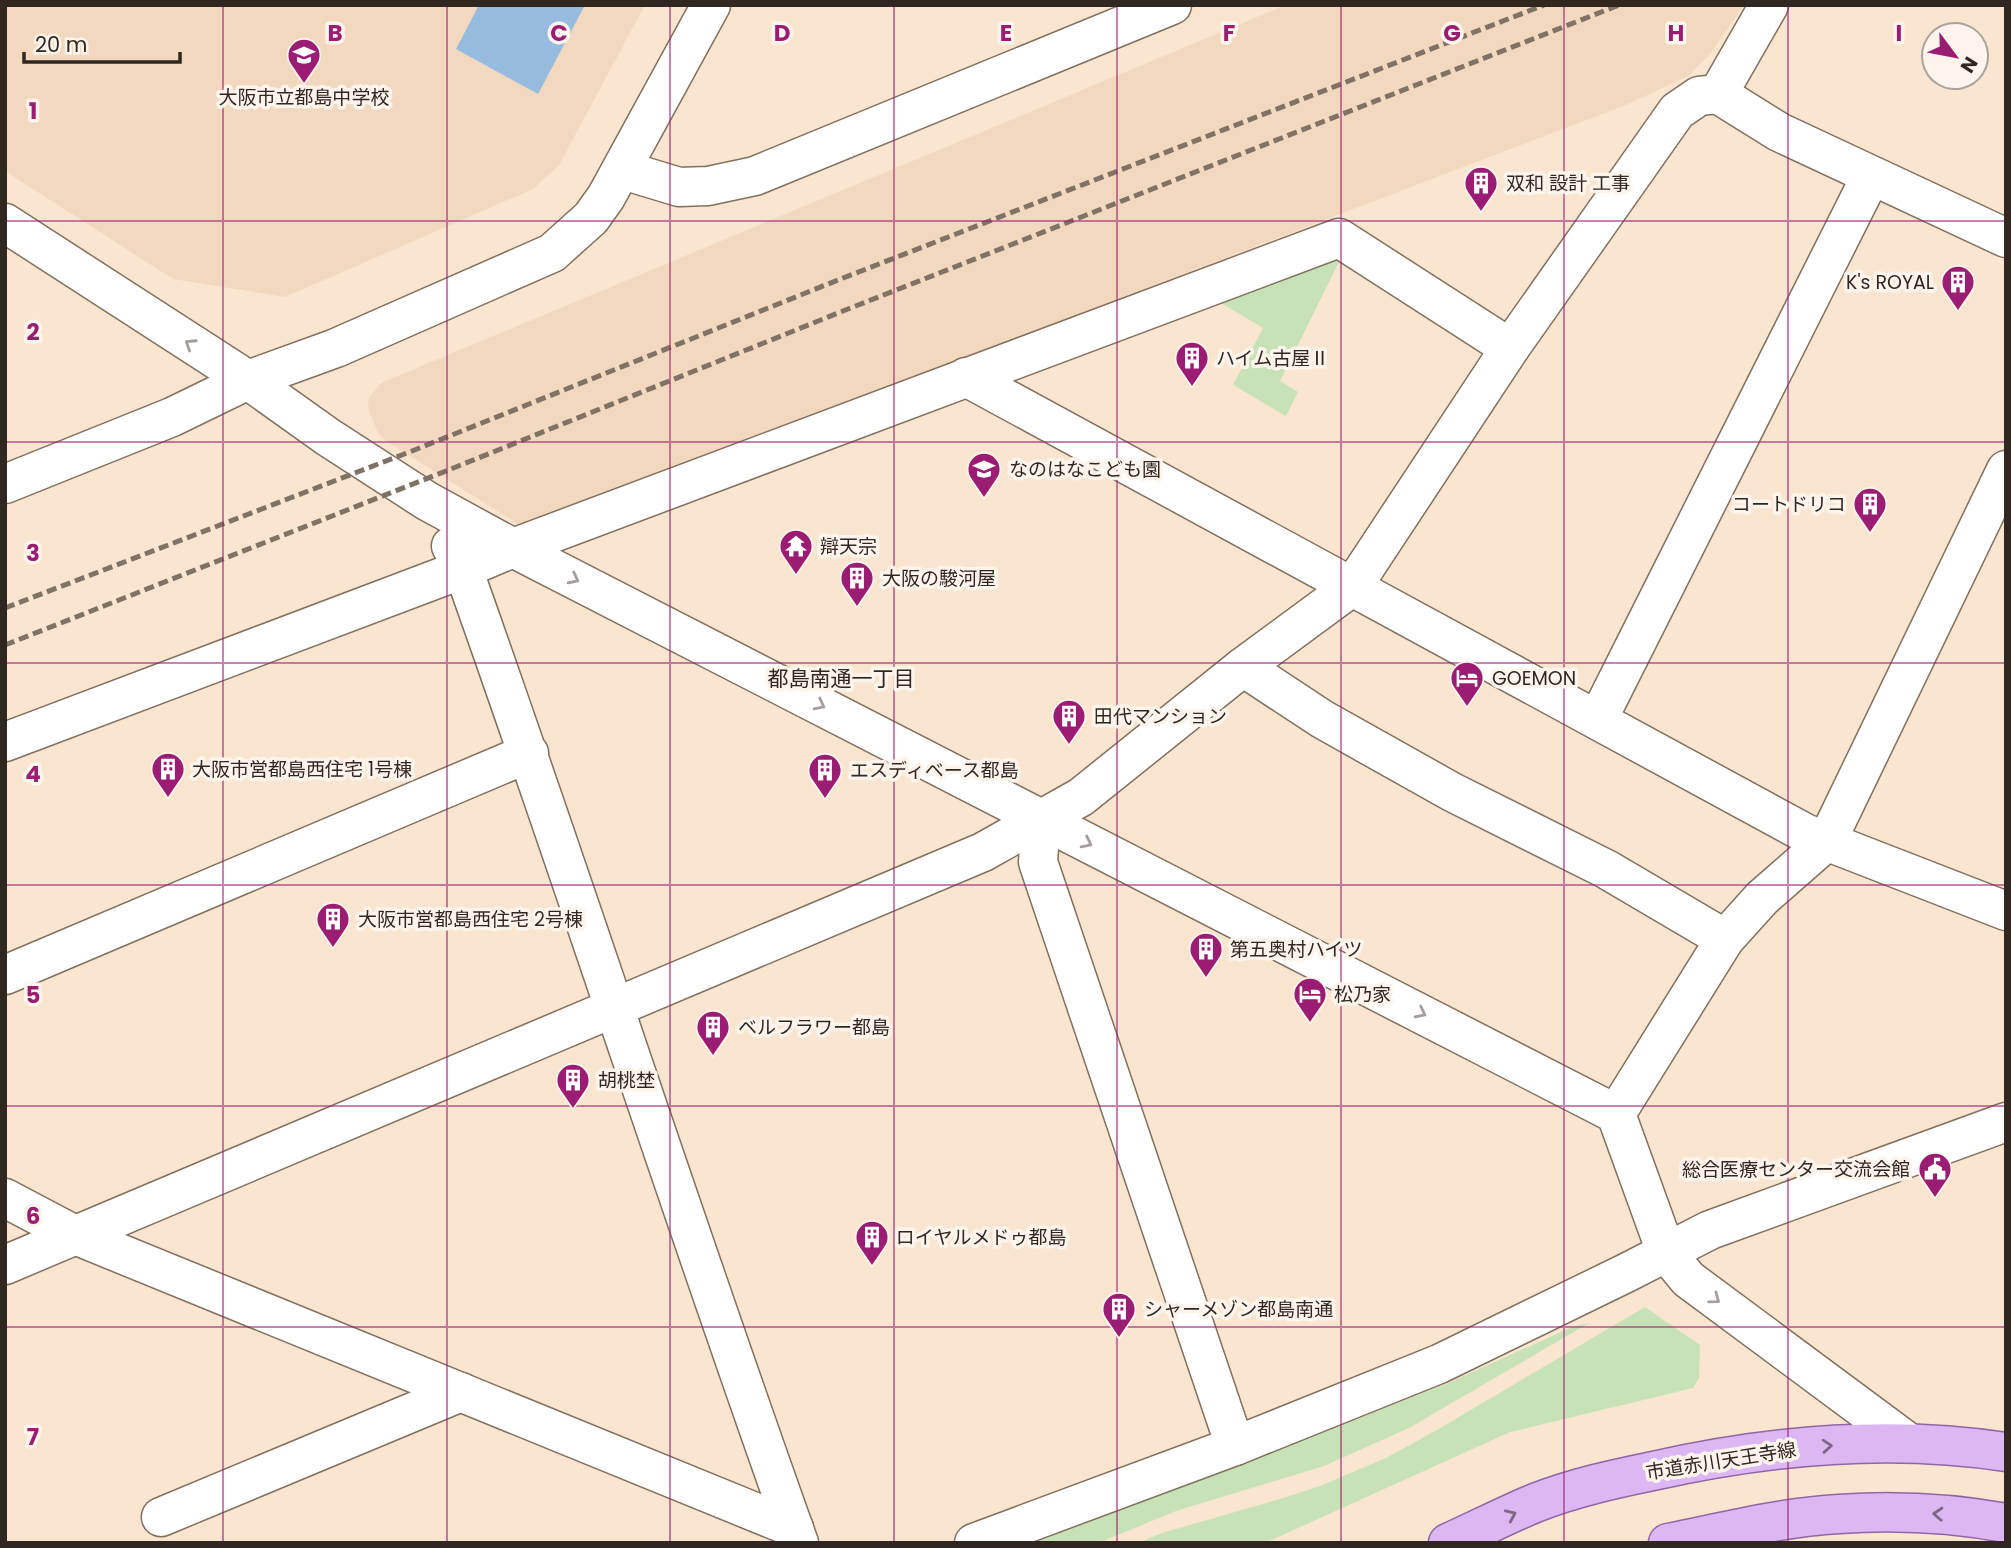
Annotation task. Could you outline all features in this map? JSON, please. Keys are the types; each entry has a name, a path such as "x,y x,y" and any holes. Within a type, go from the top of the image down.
{"main road":[{"name":"市道赤川天王寺線","path":"1448,1543 1536,1503 1609,1480 1690,1462 1765,1450 1888,1442 1965,1446 2006,1452"},
{"path":"1668,1543 1721,1538 1836,1514 1898,1512 1967,1516 2006,1523"}],"street":[{"path":"5,484 172,417 248,380 336,348 552,253 592,218 623,170 711,5"},
{"path":"623,170 679,187 708,186 755,176 1172,5"},
{"path":"1718,94 1769,5"},
{"path":"5,1265 983,852 1081,797 1243,667 1353,586 1510,348 1676,111 1699,96 1718,94 1779,132 2006,238"},
{"path":"1598,719 1871,176"},
{"path":"5,223 248,380 328,437 427,501 513,548 1616,1114 1666,1252 1688,1279 1909,1443"},
{"path":"5,742 1339,238 1510,348"},
{"path":"966,377 1805,833 2006,911"},
{"path":"1616,1114 1726,939 1762,898 1827,841 2006,470"},
{"path":"427,501 463,569 529,753 613,1009 796,1536"},
{"path":"1243,667 1357,739 1452,792 1606,869 1726,939"},
{"path":"5,975 529,753"},
{"path":"1041,820 1038,862 1235,1446"},
{"path":"974,1543 1235,1446 1439,1364 1710,1230 2006,1122"},
{"path":"5,1198 75,1235 461,1392 796,1536"},
{"path":"161,1517 461,1392"}],"shaded area":[{"name":"大阪市立都島中学校","path":"5,5 645,5 559,165 533,189 285,297 173,279 5,171"},
{"path":"1286,5 1744,5 1710,54 1688,76 1626,105 521,526 383,439 377,431 368,408 369,398 381,383"}],"green space":[{"path":"1343,254 1280,381 1298,392 1286,416 1233,385 1263,328 1216,300"},
{"path":"1645,1307 1700,1345 1699,1378 1693,1388 1510,1432 1265,1543 1138,1543 1162,1533 1320,1486 1386,1458"},
{"path":"1589,1323 1409,1428 1324,1466 1176,1511 1098,1543 1024,1543 1327,1431 1448,1383 1572,1327"}],"water":[{"path":"479,5 585,5 538,94 456,49"}],"railway":[{"path":"5,608 412,451 838,280 1544,5"},
{"path":"5,645 1619,5"}],"place":[{"name":"大阪市立都島中学校","path":"304,85"},
{"name":"双和 設計 工事","path":"1481,213"},
{"name":"K's ROYAL","path":"1958,312"},
{"name":"ハイム古屋Ⅱ","path":"1192,388"},
{"name":"なのはなこども園","path":"984,499"},
{"name":"コートドリコ","path":"1870,534"},
{"name":"辯天宗","path":"796,576"},
{"name":"大阪の駿河屋","path":"857,608"},
{"name":"GOEMON","path":"1467,708"},
{"name":"田代マンション","path":"1069,746"},
{"name":"大阪市営都島西住宅 1号棟","path":"168,799"},
{"name":"エスディベース都島","path":"825,800"},
{"name":"大阪市営都島西住宅 2号棟","path":"333,949"},
{"name":"第五奥村ハイツ","path":"1206,979"},
{"name":"松乃家","path":"1310,1024"},
{"name":"ベルフラワー都島","path":"713,1057"},
{"name":"胡桃埜","path":"573,1110"},
{"name":"総合医療センター交流会館","path":"1935,1199"},
{"name":"ロイヤルメドゥ都島","path":"872,1267"},
{"name":"シャーメゾン都島南通","path":"1119,1339"}],"district":[{"name":"都島南通一丁目","path":"841,678"}]}
